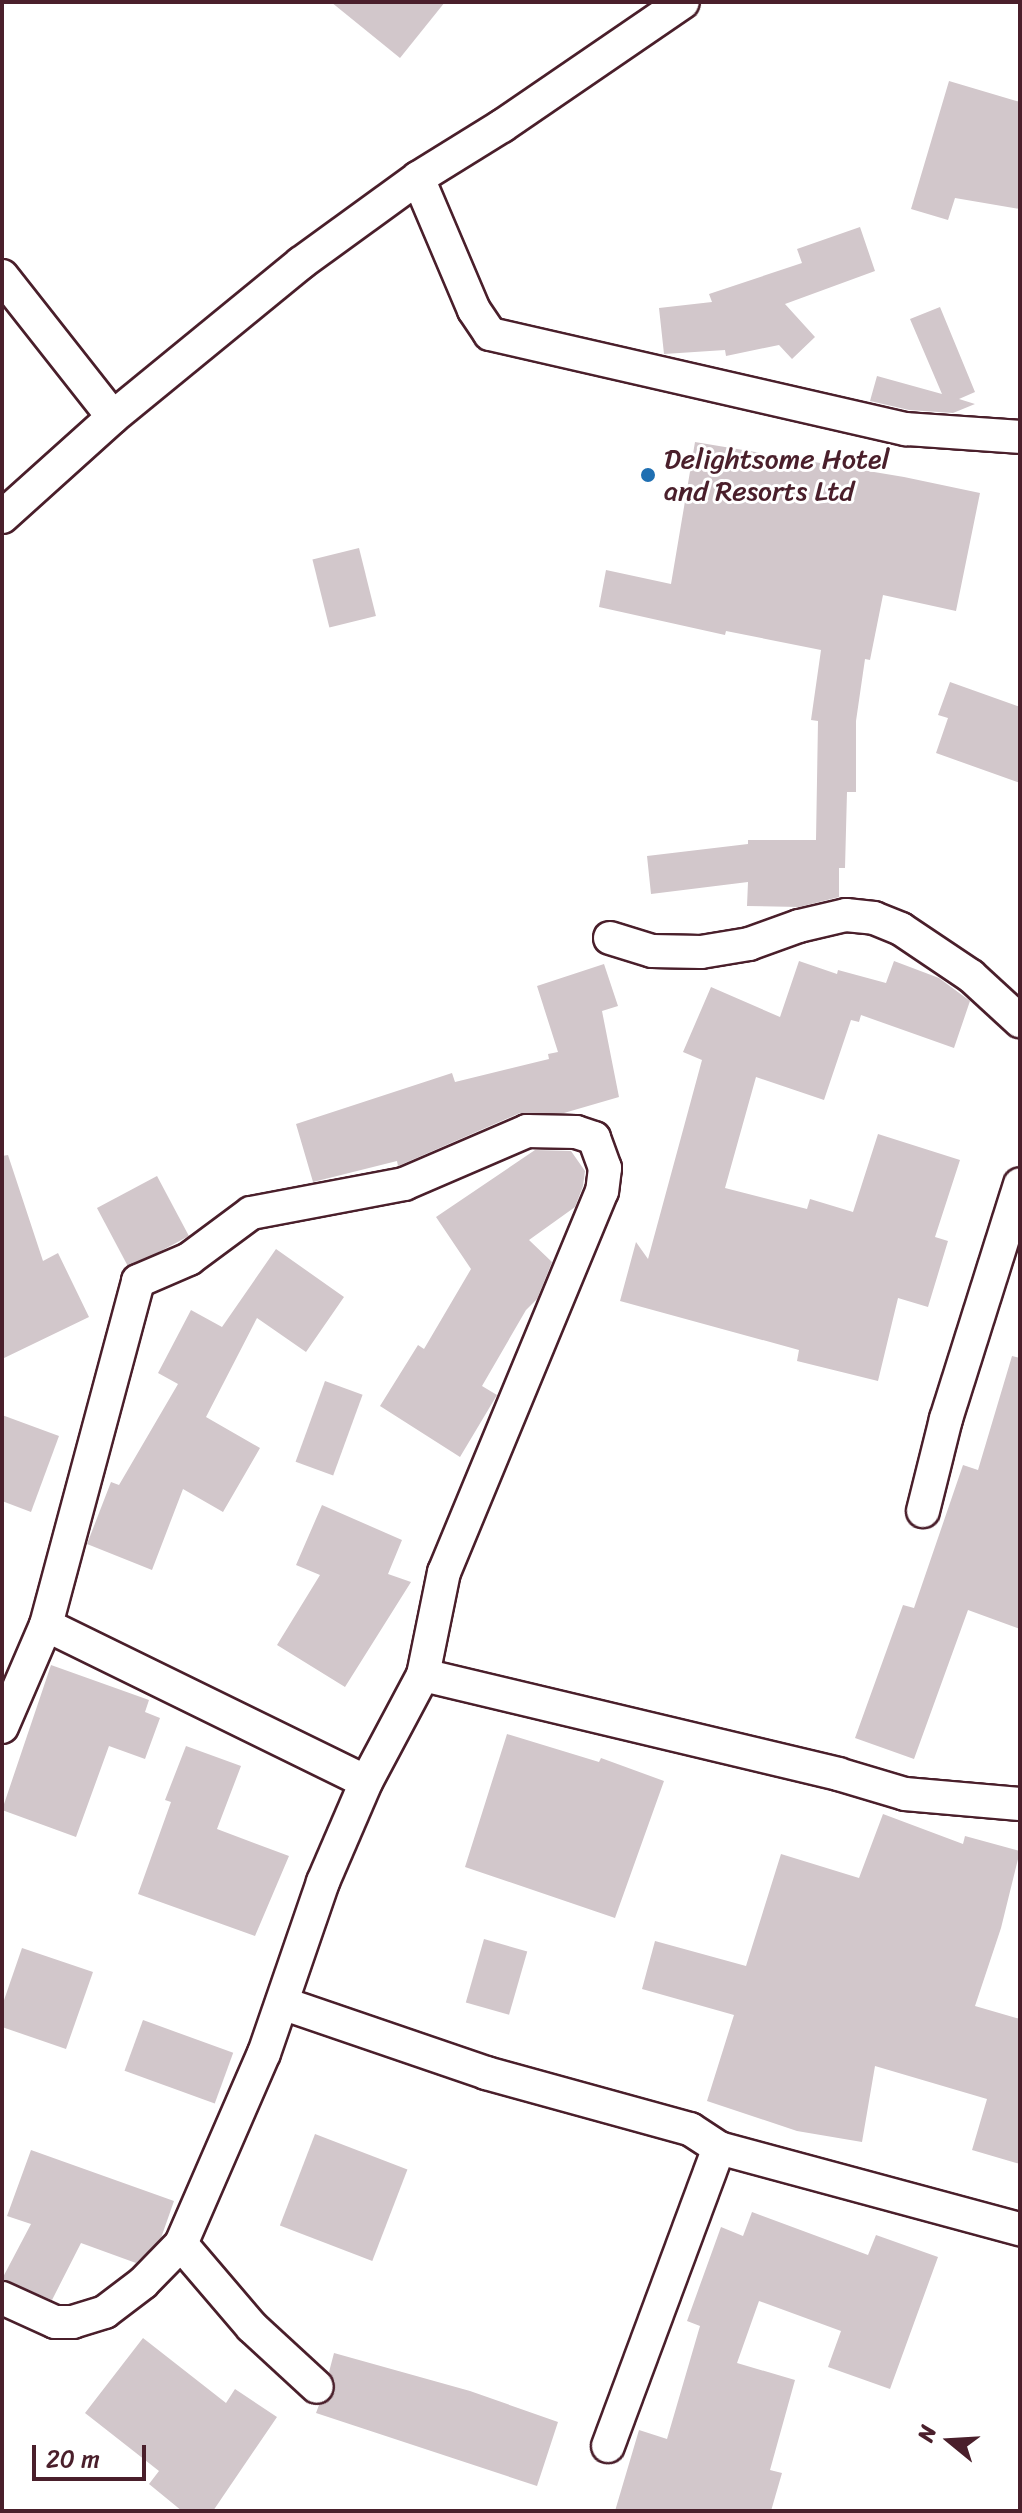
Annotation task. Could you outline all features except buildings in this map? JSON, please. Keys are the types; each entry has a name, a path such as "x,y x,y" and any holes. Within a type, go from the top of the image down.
{"street":[{"path":"2,517 113,417 301,263 418,178 502,126 683,2"},
{"path":"418,178 474,310 490,334 906,429 1020,437"},
{"path":"2,276 113,417"},
{"path":"610,938 652,951 701,952 749,944 799,926 846,915 874,918 901,929 971,976 1020,1021"},
{"path":"2,1727 46,1625 138,1281 189,1259 251,1213 404,1184 527,1131 576,1132 594,1138 605,1168 602,1191 444,1572 423,1675 366,1782 323,1882 264,2053 181,2244 143,2283 105,2312 73,2322 55,2322 2,2298"},
{"path":"923,1511 946,1419 1020,1184"},
{"path":"46,1625 366,1782"},
{"path":"423,1675 838,1774 905,1794 1020,1804"},
{"path":"282,2003 486,2073 690,2129 719,2148 1020,2229"},
{"path":"608,2446 719,2148"},
{"path":"181,2244 252,2327 317,2387"}],"place":[{"name":"Delightsome Hotel and Resorts Ltd","path":"648,475"}]}
